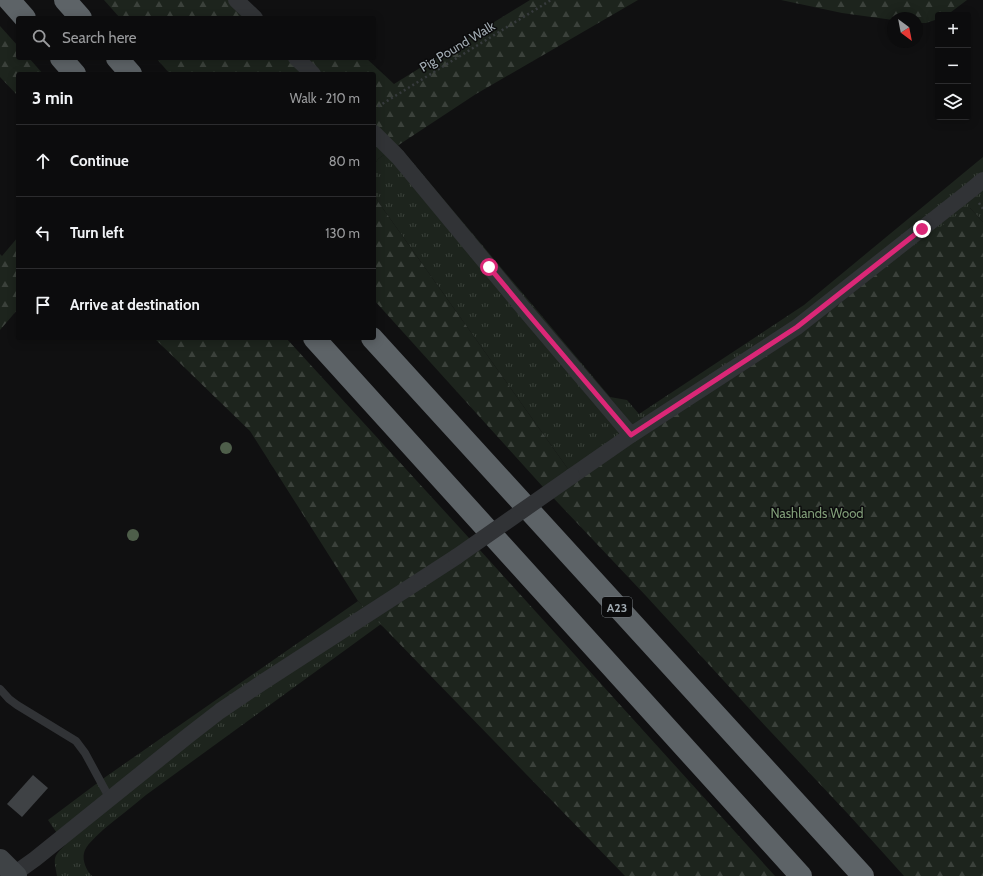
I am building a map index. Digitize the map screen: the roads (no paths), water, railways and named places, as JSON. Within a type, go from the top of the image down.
[{"type":"highway","points":[[9,0],[23,16]]},
{"type":"highway","points":[[65,0],[79,16]]},
{"type":"highway","points":[[62,60],[73,72]]},
{"type":"highway","points":[[118,60],[129,72]]},
{"type":"highway","points":[[316,340],[801,876]]},
{"type":"highway","name":"A23","points":[[374,340],[863,876]]},
{"type":"street","points":[[236,0],[252,16]]},
{"type":"street","points":[[298,60],[311,72]]},
{"type":"street","points":[[376,135],[402,162],[631,435]]},
{"type":"street","points":[[10,870],[35,859],[189,735],[263,682],[456,557],[631,435],[797,327],[983,180]]},
{"type":"lane","points":[[0,689],[17,705],[76,741],[85,752],[110,799]]},
{"type":"park label","name":"Nashlands Wood","points":[[817,513]]}]
